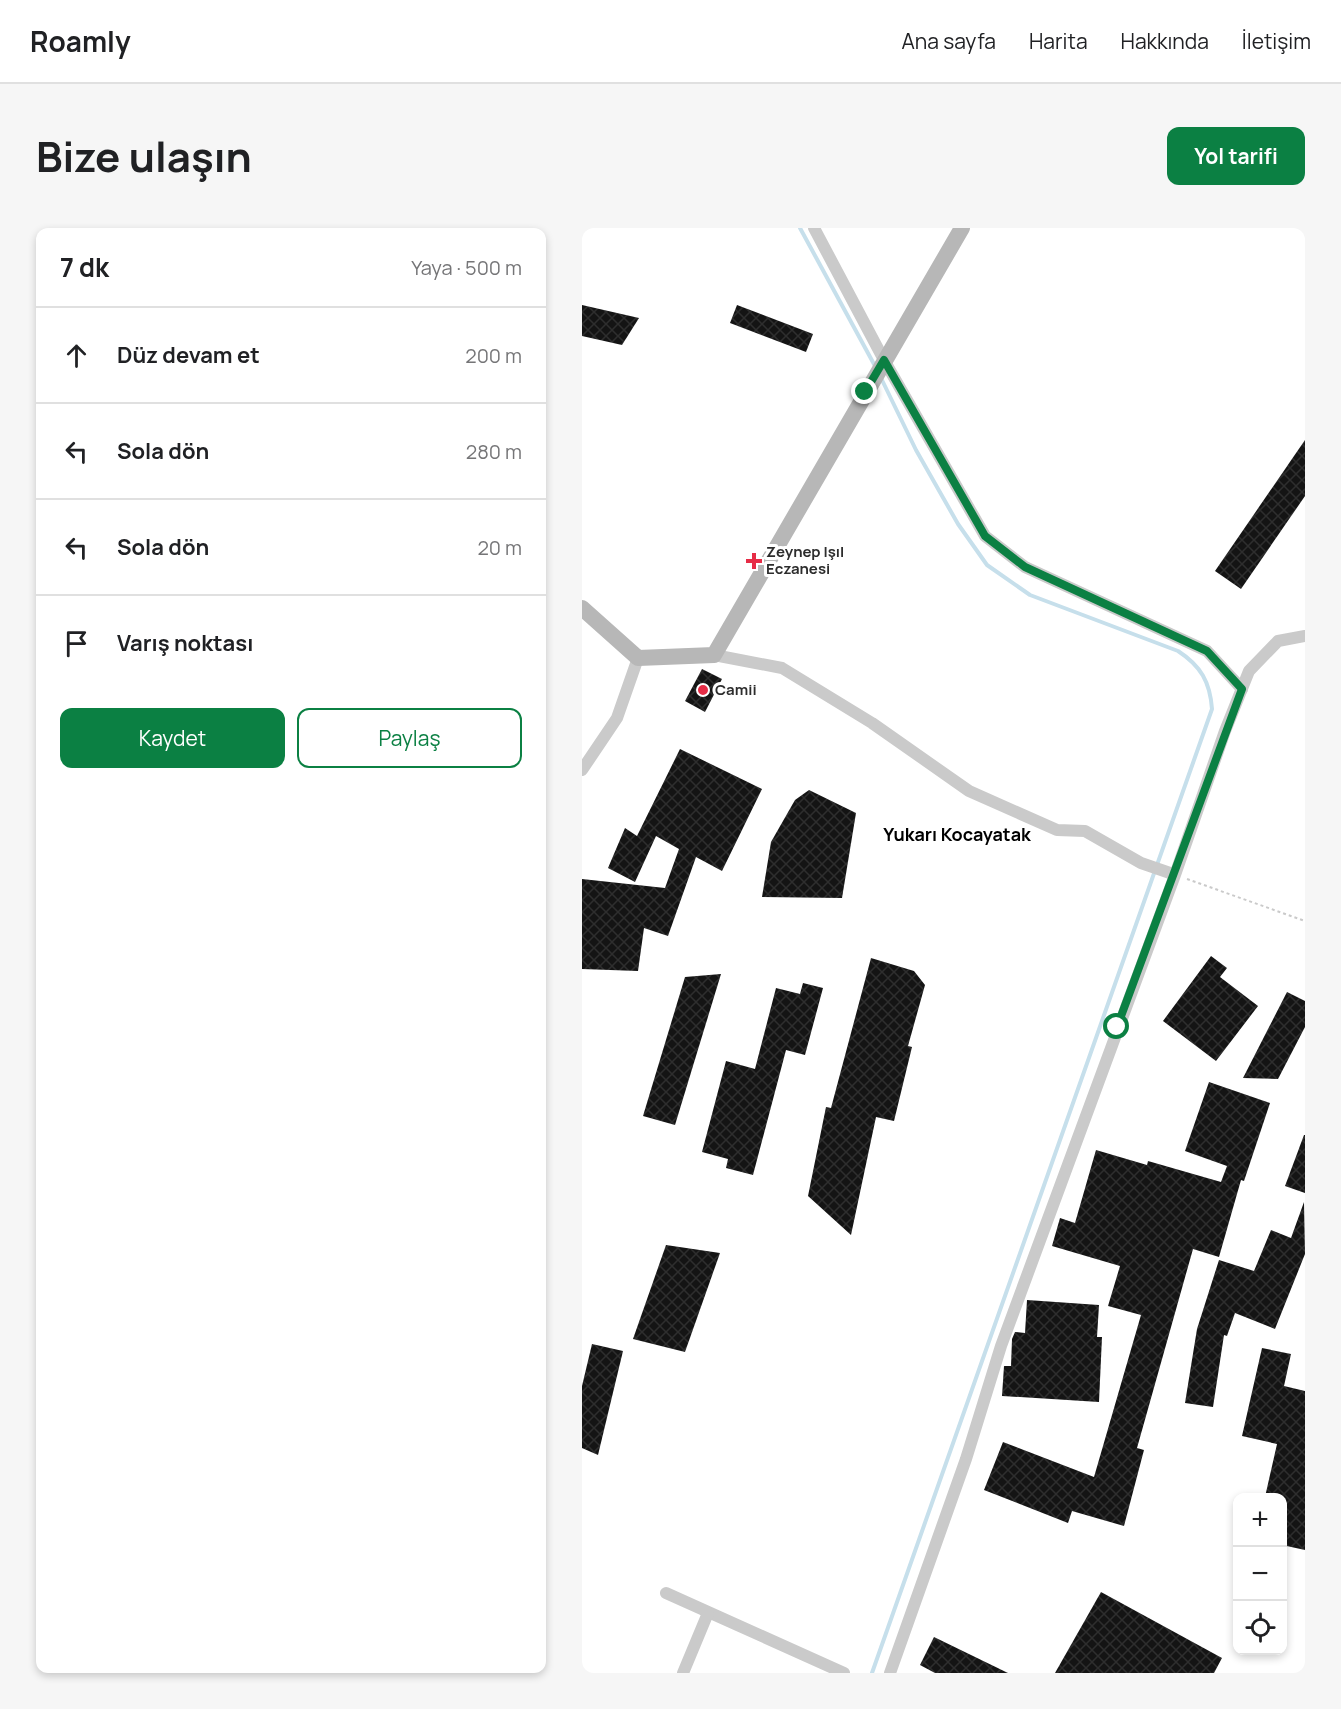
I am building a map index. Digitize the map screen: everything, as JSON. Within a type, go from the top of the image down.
[{"type":"street","points":[[814,228],[884,360],[985,536],[1025,567],[1207,651],[1242,689]]},
{"type":"street","points":[[714,655],[962,228]]},
{"type":"street","points":[[582,608],[638,658],[714,655],[782,668],[872,723],[969,791],[1057,830],[1085,831],[1140,863],[1173,874]]},
{"type":"street","points":[[890,1673],[966,1459],[1001,1346],[1242,689],[1249,672],[1278,641],[1305,636]]},
{"type":"street","points":[[582,770],[617,718],[638,658]]},
{"type":"street","points":[[666,1593],[844,1673]]},
{"type":"street","points":[[683,1673],[708,1613]]},
{"type":"path","points":[[1173,874],[1305,921]]},
{"type":"building","points":[[582,305],[639,318],[622,345],[582,336]]},
{"type":"building","points":[[737,305],[813,334],[806,352],[730,323]]},
{"type":"building","points":[[1305,440],[1305,496],[1241,589],[1215,571]]},
{"type":"building","name":"Camii","points":[[702,669],[722,679],[705,712],[685,701]]},
{"type":"building","points":[[680,749],[762,789],[722,871],[696,857],[668,936],[644,928],[638,971],[582,969],[582,879],[665,888],[679,849],[656,836],[635,882],[608,868],[625,828],[637,836]]},
{"type":"building","points":[[809,790],[856,813],[842,898],[762,897],[771,842],[795,800]]},
{"type":"building","points":[[1211,956],[1227,968],[1220,977],[1258,1006],[1216,1061],[1163,1021]]},
{"type":"building","points":[[871,958],[914,971],[925,985],[908,1046],[912,1047],[894,1121],[876,1117],[851,1235],[808,1196],[826,1107],[831,1108]]},
{"type":"building","points":[[721,974],[675,1125],[643,1116],[685,977]]},
{"type":"building","points":[[803,983],[823,988],[805,1055],[786,1050],[753,1175],[726,1168],[728,1159],[702,1152],[726,1061],[755,1069],[776,988],[800,994]]},
{"type":"building","points":[[1287,992],[1305,1001],[1305,1027],[1278,1079],[1243,1078]]},
{"type":"building","points":[[1209,1082],[1270,1103],[1244,1181],[1241,1180],[1219,1257],[1193,1249],[1137,1448],[1144,1450],[1124,1526],[1072,1511],[1068,1523],[984,1490],[1003,1442],[1094,1477],[1141,1315],[1108,1306],[1120,1266],[1052,1246],[1060,1218],[1075,1223],[1096,1150],[1147,1165],[1148,1161],[1221,1182],[1227,1166],[1185,1151]]},
{"type":"building","points":[[1305,1135],[1305,1193],[1285,1186]]},
{"type":"building","points":[[1304,1202],[1305,1254],[1275,1329],[1235,1313],[1227,1336],[1224,1335],[1213,1407],[1185,1403],[1197,1329],[1219,1260],[1254,1271],[1271,1230],[1291,1238]]},
{"type":"building","points":[[666,1245],[720,1253],[685,1352],[633,1339]]},
{"type":"building","points":[[1027,1300],[1099,1305],[1097,1337],[1102,1337],[1099,1402],[1002,1396],[1004,1366],[1011,1366],[1012,1339],[1015,1332],[1025,1333]]},
{"type":"building","points":[[592,1344],[623,1351],[598,1455],[582,1448],[582,1386]]},
{"type":"building","points":[[1262,1348],[1291,1354],[1284,1386],[1305,1391],[1305,1550],[1287,1546],[1287,1493],[1266,1493],[1277,1444],[1242,1436]]},
{"type":"building","points":[[1101,1592],[1222,1658],[1214,1673],[1055,1673]]},
{"type":"building","points":[[934,1637],[1008,1673],[935,1673],[920,1665]]},
{"type":"waterway","points":[[800,228],[875,366]]},
{"type":"waterway","points":[[872,1673],[1212,709],[1209,691],[1203,676],[1193,663],[1178,651],[1030,595],[987,565],[958,524],[916,450],[881,378]]},
{"type":"place","name":"Zeynep Işıl Eczanesi","points":[[754,561]]},
{"type":"place","name":"Camii","points":[[703,690]]},
{"type":"district","name":"Yukarı Kocayatak","points":[[957,835]]},
{"type":"route","points":[[865,392],[884,360],[985,536],[1025,567],[1207,651],[1242,689],[1117,1027]]}]
